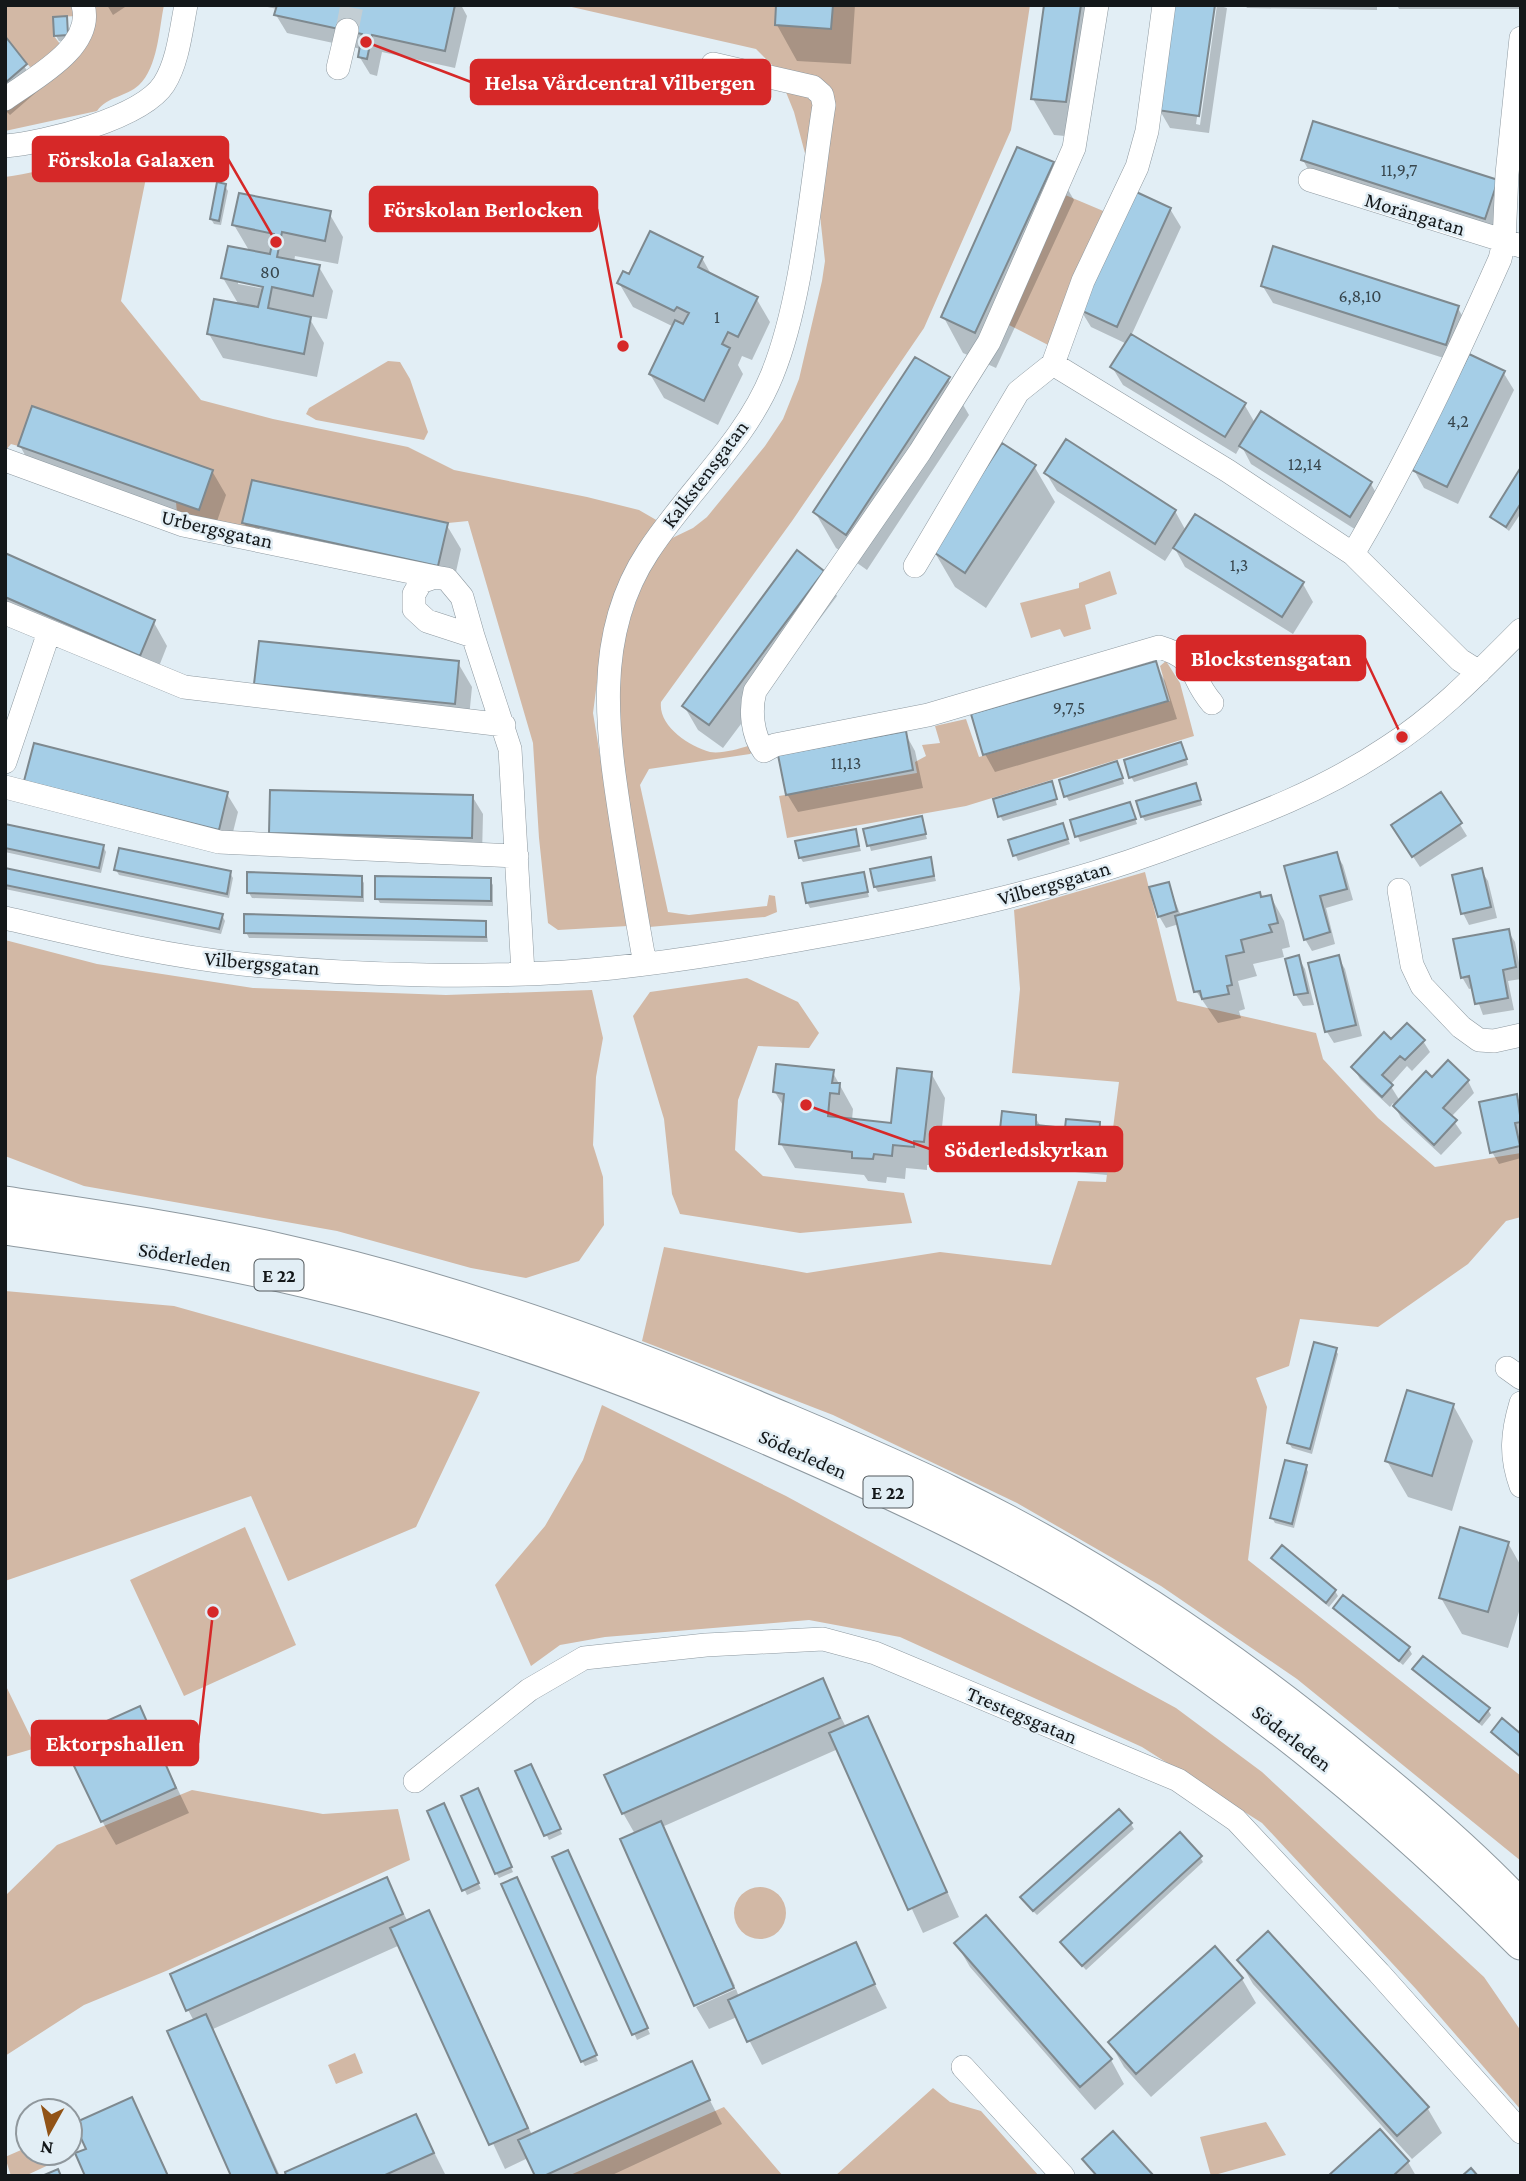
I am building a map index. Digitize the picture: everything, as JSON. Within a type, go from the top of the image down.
[{"type":"highway","name":"Söderleden","points":[[5,1203],[208,1235],[288,1252],[460,1298],[558,1329],[641,1361],[837,1441],[951,1493],[1071,1557],[1178,1624],[1286,1699],[1479,1881],[1521,1944]]},
{"type":"highway","name":"Söderleden","points":[[5,1228],[192,1257],[287,1276],[417,1310],[571,1360],[708,1412],[828,1464],[958,1525],[1122,1617],[1233,1693],[1479,1881],[1521,1907]]},
{"type":"highway","points":[[1479,1881],[1521,1895]]},
{"type":"highway","points":[[1479,1881],[1521,1966]]},
{"type":"street","points":[[5,99],[82,34],[86,17],[83,5]]},
{"type":"street","points":[[5,146],[62,134],[139,107],[155,94],[171,69],[186,5]]},
{"type":"street","points":[[1097,5],[1074,148],[994,331],[920,452],[755,691],[751,708],[757,741],[764,751],[775,745],[928,715],[978,702],[1159,647],[1177,653],[1189,662],[1197,681],[1212,703]]},
{"type":"street","points":[[915,566],[1018,392],[1053,364],[1083,281],[1138,167],[1147,129],[1164,5]]},
{"type":"street","points":[[338,68],[347,30]]},
{"type":"street","points":[[1353,554],[1389,493],[1445,381],[1500,259],[1512,244],[1507,174],[1521,38]]},
{"type":"street","name":"Kalkstensgatan","points":[[645,964],[607,728],[612,645],[627,596],[646,554],[728,450],[772,377],[786,334],[824,105],[822,95],[813,88],[713,64]]},
{"type":"street","name":"Morängatan","points":[[1310,180],[1512,244]]},
{"type":"street","points":[[1053,364],[1228,471],[1353,554],[1460,660],[1479,672]]},
{"type":"street","name":"Urbergsgatan","points":[[5,460],[183,525],[436,577]]},
{"type":"street","points":[[473,636],[427,621],[414,609],[414,594],[421,582],[436,577],[447,579],[462,597],[504,725],[510,749],[523,973]]},
{"type":"street","points":[[5,613],[184,687],[504,725]]},
{"type":"street","name":"Vilbergsgatan","points":[[5,918],[81,936],[241,964],[380,972],[523,973],[645,964],[923,917],[1104,871],[1261,815],[1334,780],[1390,746],[1442,706],[1521,630]]},
{"type":"street","points":[[5,762],[49,632]]},
{"type":"street","points":[[5,787],[219,842],[517,856]]},
{"type":"street","points":[[1399,890],[1412,965],[1422,986],[1461,1027],[1479,1040],[1494,1041],[1521,1035]]},
{"type":"street","points":[[1521,1403],[1513,1429],[1512,1453],[1521,1486]]},
{"type":"street","name":"Trestegsgatan","points":[[415,1781],[529,1690],[584,1658],[706,1645],[823,1639],[875,1653],[1178,1780],[1236,1820],[1379,1973],[1521,2132]]},
{"type":"street","points":[[963,2067],[1063,2176]]},
{"type":"shaded area","points":[[5,5],[75,5],[78,16],[53,17],[54,36],[60,44],[39,65],[30,67],[5,36]]},
{"type":"shaded area","points":[[90,5],[164,5],[157,47],[145,77],[134,89],[106,102],[97,111],[5,131],[5,106],[34,86]]},
{"type":"shaded area","points":[[563,5],[1030,5],[1011,130],[924,328],[792,521],[661,702],[664,719],[677,734],[693,745],[710,752],[748,746],[755,750],[750,754],[649,769],[640,785],[668,912],[689,915],[767,906],[769,895],[775,896],[777,912],[765,917],[649,927],[620,752],[619,662],[639,593],[664,542],[693,528],[707,517],[765,446],[783,419],[799,379],[822,281],[825,261],[819,206],[794,112],[777,70],[756,49]]},
{"type":"shaded area","points":[[142,151],[147,153],[147,173],[121,301],[201,400],[273,419],[408,447],[454,470],[639,510],[658,521],[602,644],[593,713],[628,926],[558,930],[548,923],[533,743],[468,521],[448,523],[252,480],[242,523],[260,527],[257,532],[177,513],[176,502],[199,510],[213,470],[33,406],[18,446],[11,444],[5,451],[5,177],[108,155]]},
{"type":"shaded area","points":[[1063,194],[1108,213],[1052,347],[1007,324]]},
{"type":"shaded area","points":[[388,361],[400,362],[410,379],[428,432],[424,440],[316,420],[306,414],[309,408]]},
{"type":"shaded area","points":[[1110,571],[1117,594],[1085,605],[1091,629],[1064,637],[1060,629],[1031,638],[1020,603],[1079,588],[1079,583]]},
{"type":"shaded area","points":[[1166,661],[1180,683],[1194,736],[966,806],[787,838],[779,796],[917,773],[915,762],[926,756],[922,745],[940,743],[935,726],[966,719],[979,757],[1170,701],[1160,666]]},
{"type":"shaded area","points":[[1145,872],[1177,1001],[1316,1033],[1323,1059],[1378,1118],[1435,1167],[1521,1153],[1521,1217],[1506,1221],[1468,1264],[1378,1327],[1300,1319],[1289,1366],[1256,1378],[1267,1407],[1248,1560],[1521,1776],[1521,1861],[1297,1679],[1161,1586],[1017,1503],[833,1415],[642,1341],[664,1247],[807,1273],[940,1252],[1051,1265],[1078,1181],[1106,1182],[1119,1082],[1012,1073],[1020,989],[1014,910]]},
{"type":"shaded area","points":[[5,940],[97,964],[253,988],[446,995],[592,990],[603,1038],[596,1077],[593,1145],[603,1177],[604,1225],[579,1261],[526,1278],[471,1268],[337,1231],[84,1186],[5,1156]]},
{"type":"shaded area","points":[[747,978],[798,1002],[819,1033],[809,1048],[758,1046],[738,1100],[735,1150],[763,1176],[904,1193],[912,1223],[800,1233],[680,1214],[672,1194],[664,1119],[633,1016],[650,992]]},
{"type":"shaded area","points":[[5,1291],[174,1306],[480,1392],[416,1527],[288,1581],[251,1496],[5,1581]]},
{"type":"shaded area","points":[[602,1405],[786,1496],[1176,1708],[1262,1772],[1484,1977],[1521,2031],[1521,2110],[1416,1989],[1262,1823],[1142,1747],[900,1637],[809,1620],[605,1637],[560,1645],[531,1666],[495,1585],[545,1526],[583,1460]]},
{"type":"shaded area","points":[[245,1527],[296,1645],[184,1696],[130,1580]]},
{"type":"shaded area","points":[[5,1684],[36,1748],[5,1757]]},
{"type":"shaded area","points":[[192,1790],[323,1814],[398,1809],[410,1860],[166,1971],[84,2005],[5,2056],[5,1896],[57,1845]]},
{"type":"shaded area","points":[[760,1887],[779,1894],[786,1913],[779,1932],[760,1939],[741,1932],[734,1913],[741,1894]]},
{"type":"shaded area","points":[[355,2053],[363,2073],[336,2084],[328,2065]]},
{"type":"shaded area","points":[[933,2088],[950,2102],[981,2111],[1039,2176],[835,2176]]},
{"type":"shaded area","points":[[724,2107],[783,2176],[568,2176]]},
{"type":"shaded area","points":[[1266,2122],[1286,2155],[1211,2176],[1200,2137]]},
{"type":"shaded area","points":[[14,2153],[14,2167],[44,2167],[25,2176],[11,2176],[5,2157]]},
{"type":"building","points":[[277,5],[455,5],[445,51],[372,35],[367,59],[358,57],[362,34],[274,15]]},
{"type":"building","points":[[776,5],[833,5],[831,29],[775,25]]},
{"type":"building","points":[[1044,5],[1081,5],[1066,102],[1031,99]]},
{"type":"building","points":[[1173,5],[1215,5],[1199,116],[1157,110]]},
{"type":"building","points":[[67,16],[68,35],[54,36],[53,17]]},
{"type":"building","points":[[5,36],[27,64],[5,83]]},
{"type":"building","points":[[1313,121],[1498,180],[1485,219],[1301,160]]},
{"type":"building","points":[[1017,147],[1054,162],[975,333],[941,317]]},
{"type":"building","points":[[217,182],[226,184],[219,221],[210,219]]},
{"type":"building","points":[[1132,190],[1171,208],[1117,327],[1078,309]]},
{"type":"building","points":[[239,193],[331,211],[325,241],[282,232],[277,257],[320,265],[313,296],[272,287],[268,308],[311,317],[304,354],[207,334],[214,299],[258,307],[263,287],[221,278],[228,246],[270,254],[274,234],[232,225]]},
{"type":"building","points":[[650,231],[703,257],[698,267],[758,297],[738,337],[728,332],[722,344],[730,348],[704,401],[649,374],[675,320],[683,324],[689,313],[677,307],[674,311],[617,283],[623,271],[629,274]]},
{"type":"building","points":[[1273,246],[1459,306],[1446,345],[1261,286]]},
{"type":"building","points":[[1131,334],[1246,403],[1225,437],[1110,367]]},
{"type":"building","points":[[1469,354],[1505,371],[1447,487],[1412,470]]},
{"type":"building","points":[[915,357],[950,377],[846,535],[813,512]]},
{"type":"building","points":[[32,406],[213,470],[199,510],[18,446]]},
{"type":"building","points":[[1261,411],[1372,482],[1350,517],[1239,446]]},
{"type":"building","points":[[1066,439],[1176,510],[1155,544],[1044,473]]},
{"type":"building","points":[[1002,443],[1036,465],[965,573],[932,551]]},
{"type":"building","points":[[1521,467],[1521,503],[1506,527],[1490,517]]},
{"type":"building","points":[[252,480],[448,523],[438,566],[242,523]]},
{"type":"building","points":[[1195,514],[1304,582],[1282,617],[1173,548]]},
{"type":"building","points":[[797,550],[824,571],[709,725],[682,706]]},
{"type":"building","points":[[5,553],[155,620],[140,656],[5,597]]},
{"type":"building","points":[[259,641],[459,661],[455,704],[254,684]]},
{"type":"building","points":[[1156,661],[1168,701],[983,755],[971,714]]},
{"type":"building","points":[[906,731],[913,770],[786,795],[778,755]]},
{"type":"building","points":[[1181,742],[1187,759],[1129,778],[1124,760]]},
{"type":"building","points":[[34,743],[228,792],[219,830],[24,781]]},
{"type":"building","points":[[1117,761],[1123,778],[1064,797],[1059,780]]},
{"type":"building","points":[[1052,781],[1057,799],[998,817],[993,799]]},
{"type":"building","points":[[1196,783],[1201,800],[1141,817],[1136,801]]},
{"type":"building","points":[[270,790],[473,795],[472,838],[269,833]]},
{"type":"building","points":[[1441,792],[1462,823],[1412,857],[1391,825]]},
{"type":"building","points":[[1130,802],[1136,819],[1075,837],[1070,820]]},
{"type":"building","points":[[922,816],[926,834],[867,846],[863,829]]},
{"type":"building","points":[[1063,823],[1068,839],[1013,856],[1008,840]]},
{"type":"building","points":[[5,824],[104,845],[99,868],[5,848]]},
{"type":"building","points":[[856,829],[859,846],[799,858],[795,841]]},
{"type":"building","points":[[119,848],[231,871],[227,894],[114,870]]},
{"type":"building","points":[[1337,852],[1347,889],[1320,896],[1330,932],[1304,940],[1284,866]]},
{"type":"building","points":[[931,857],[934,876],[874,887],[870,869]]},
{"type":"building","points":[[5,868],[223,914],[219,929],[5,885]]},
{"type":"building","points":[[1482,868],[1491,907],[1461,914],[1452,875]]},
{"type":"building","points":[[247,872],[362,876],[362,897],[247,893]]},
{"type":"building","points":[[864,872],[868,892],[806,903],[802,883]]},
{"type":"building","points":[[375,876],[491,878],[491,901],[375,899]]},
{"type":"building","points":[[1169,882],[1177,911],[1158,917],[1149,887]]},
{"type":"building","points":[[1260,892],[1261,897],[1271,895],[1278,923],[1269,925],[1272,932],[1241,940],[1244,952],[1226,956],[1232,985],[1227,986],[1229,994],[1202,999],[1200,991],[1194,992],[1175,916]]},
{"type":"building","points":[[244,914],[486,921],[486,937],[244,933]]},
{"type":"building","points":[[1509,929],[1516,967],[1503,970],[1508,998],[1475,1004],[1469,976],[1461,978],[1453,939]]},
{"type":"building","points":[[1299,955],[1308,993],[1294,995],[1285,959]]},
{"type":"building","points":[[1339,955],[1356,1025],[1325,1032],[1308,963]]},
{"type":"building","points":[[1407,1023],[1425,1040],[1405,1060],[1400,1056],[1382,1075],[1393,1085],[1382,1097],[1351,1067],[1384,1032],[1391,1039]]},
{"type":"building","points":[[1448,1060],[1469,1080],[1443,1108],[1457,1120],[1434,1145],[1393,1106],[1426,1071],[1432,1077]]},
{"type":"building","points":[[776,1064],[834,1070],[832,1083],[840,1083],[839,1094],[830,1093],[828,1116],[891,1123],[897,1068],[932,1072],[924,1142],[914,1141],[914,1147],[893,1145],[892,1156],[874,1154],[873,1159],[852,1158],[852,1152],[779,1144],[784,1094],[773,1092]]},
{"type":"building","points":[[1517,1094],[1521,1122],[1515,1123],[1520,1146],[1490,1153],[1479,1102]]},
{"type":"building","points":[[1002,1111],[1036,1115],[1036,1125],[1065,1128],[1066,1119],[1100,1122],[1098,1158],[998,1148]]},
{"type":"building","points":[[1314,1342],[1337,1348],[1310,1449],[1287,1443]]},
{"type":"building","points":[[1407,1390],[1454,1404],[1432,1476],[1385,1461]]},
{"type":"building","points":[[1285,1460],[1307,1465],[1292,1524],[1270,1518]]},
{"type":"building","points":[[1460,1527],[1509,1542],[1488,1612],[1439,1598]]},
{"type":"building","points":[[1282,1545],[1336,1590],[1326,1603],[1271,1558]]},
{"type":"building","points":[[1343,1595],[1410,1647],[1399,1661],[1333,1608]]},
{"type":"building","points":[[1423,1656],[1490,1708],[1479,1722],[1412,1669]]},
{"type":"building","points":[[823,1678],[840,1718],[622,1814],[604,1775]]},
{"type":"building","points":[[140,1706],[176,1788],[101,1822],[62,1741]]},
{"type":"building","points":[[868,1716],[947,1892],[908,1910],[829,1733]]},
{"type":"building","points":[[1502,1718],[1521,1734],[1521,1757],[1491,1732]]},
{"type":"building","points":[[531,1764],[561,1829],[544,1836],[515,1771]]},
{"type":"building","points":[[478,1788],[512,1867],[495,1874],[461,1796]]},
{"type":"building","points":[[444,1803],[479,1883],[462,1891],[427,1811]]},
{"type":"building","points":[[1119,1809],[1132,1823],[1033,1911],[1020,1897]]},
{"type":"building","points":[[661,1821],[734,1988],[694,2006],[620,1839]]},
{"type":"building","points":[[1180,1832],[1202,1856],[1082,1966],[1060,1942]]},
{"type":"building","points":[[568,1850],[648,2028],[632,2035],[552,1857]]},
{"type":"building","points":[[387,1877],[403,1914],[186,2011],[170,1974]]},
{"type":"building","points":[[517,1877],[597,2055],[581,2062],[501,1884]]},
{"type":"building","points":[[429,1910],[528,2128],[489,2145],[390,1928]]},
{"type":"building","points":[[986,1915],[1112,2059],[1080,2087],[954,1943]]},
{"type":"building","points":[[1268,1931],[1429,2107],[1397,2136],[1237,1960]]},
{"type":"building","points":[[856,1942],[875,1984],[747,2042],[728,2000]]},
{"type":"building","points":[[1215,1946],[1243,1978],[1136,2074],[1108,2042]]},
{"type":"building","points":[[206,2014],[278,2176],[231,2176],[167,2031]]},
{"type":"building","points":[[692,2061],[710,2100],[544,2176],[535,2176],[518,2140]]},
{"type":"building","points":[[132,2097],[168,2176],[85,2176],[81,2167],[84,2167],[86,2149],[84,2119]]},
{"type":"building","points":[[416,2114],[434,2153],[383,2176],[286,2176],[285,2172]]},
{"type":"building","points":[[1380,2129],[1409,2161],[1393,2176],[1328,2176]]},
{"type":"building","points":[[1113,2131],[1154,2176],[1097,2176],[1082,2159]]},
{"type":"building","points":[[1471,2168],[1478,2176],[1462,2176]]},
{"type":"building","points":[[58,2169],[61,2176],[42,2176]]},
{"type":"tunnel","points":[[347,30],[352,5]]},
{"type":"place","name":"Helsa Vårdcentral Vilbergen","points":[[366,42]]},
{"type":"place","name":"Förskola Galaxen","points":[[276,242]]},
{"type":"place","name":"Förskolan Berlocken","points":[[623,346]]},
{"type":"place","name":"Blockstensgatan","points":[[1402,737]]},
{"type":"place","name":"Söderledskyrkan","points":[[806,1105]]},
{"type":"place","name":"Ektorpshallen","points":[[213,1612]]}]
